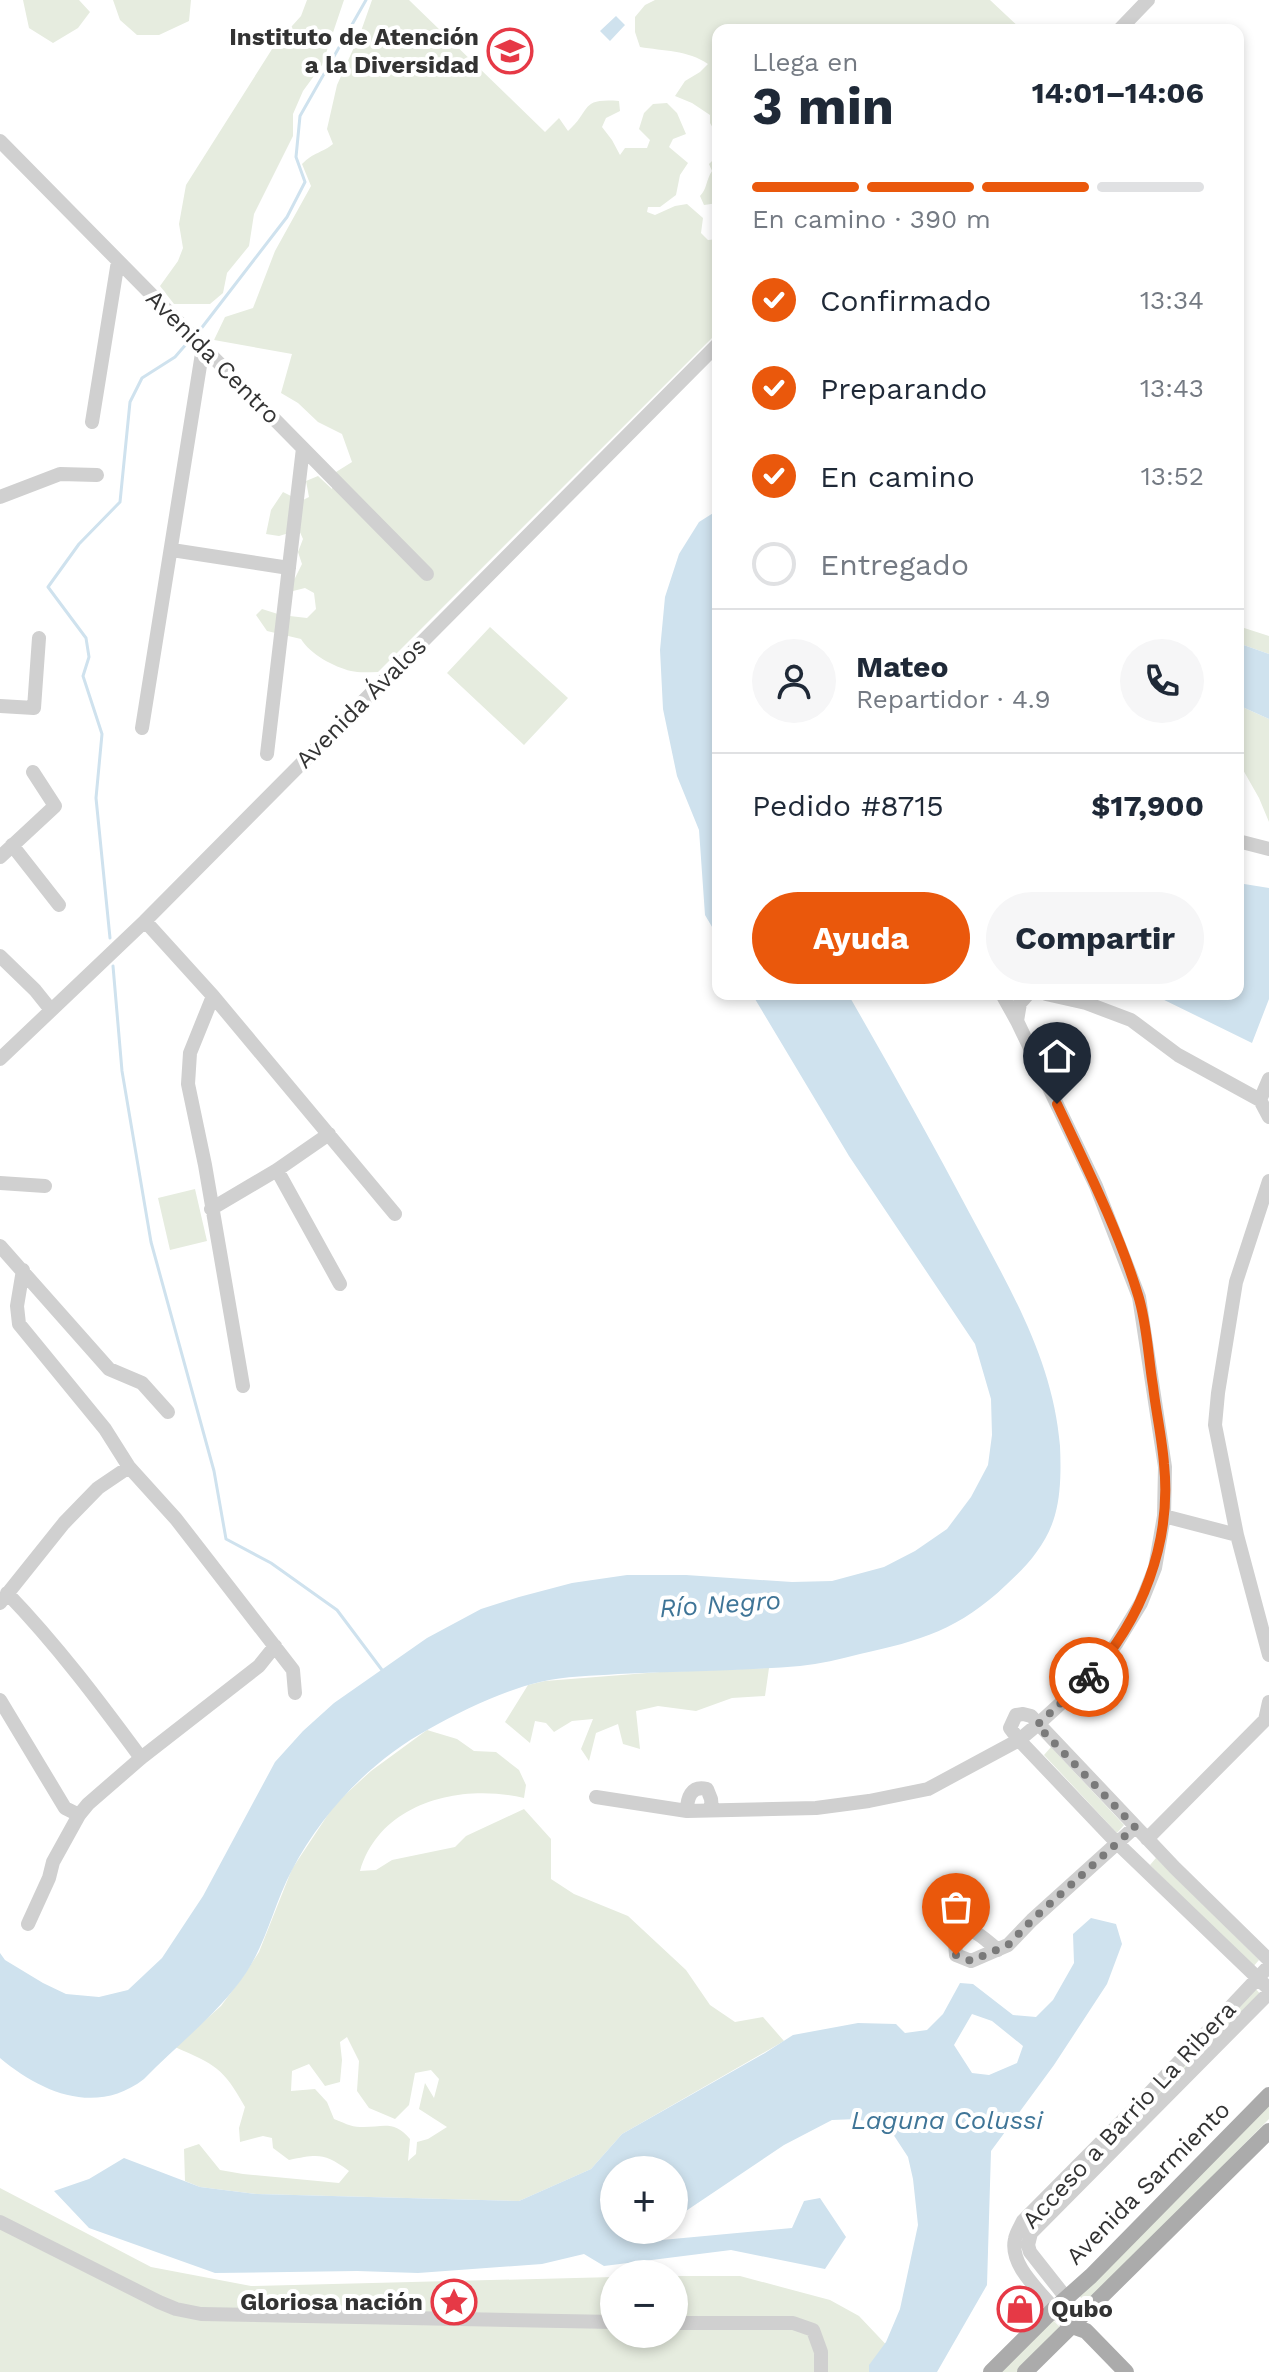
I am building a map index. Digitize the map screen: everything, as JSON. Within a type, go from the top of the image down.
[{"type":"main road","name":"Avenida Sarmiento","points":[[991,2372],[1269,2095]]},
{"type":"main road","name":"Avenida Sarmiento","points":[[1025,2372],[1080,2324],[1269,2131]]},
{"type":"main road","points":[[1060,2304],[1126,2372]]},
{"type":"street","points":[[1125,24],[1148,0]]},
{"type":"street","name":"Avenida Centro","points":[[0,141],[427,574]]},
{"type":"street","points":[[92,422],[118,261]]},
{"type":"street","points":[[142,728],[203,347]]},
{"type":"street","name":"Avenida Ávalos","points":[[0,1059],[145,921],[712,350]]},
{"type":"street","points":[[267,754],[303,448]]},
{"type":"street","points":[[0,497],[60,474],[97,475]]},
{"type":"street","points":[[172,550],[289,568]]},
{"type":"street","points":[[0,706],[34,708],[39,638]]},
{"type":"street","points":[[0,857],[55,806],[33,772]]},
{"type":"street","points":[[1244,843],[1269,849]]},
{"type":"street","points":[[12,845],[59,905]]},
{"type":"street","points":[[145,921],[213,996],[395,1214]]},
{"type":"street","points":[[0,956],[51,1010]]},
{"type":"street","points":[[213,996],[190,1053],[188,1084],[243,1386]]},
{"type":"street","points":[[596,1797],[687,1811],[816,1808],[928,1789],[1019,1740],[1037,1725],[1092,1675],[1141,1603],[1155,1568],[1164,1516],[1165,1467],[1139,1297],[1096,1186],[1005,1000]]},
{"type":"street","points":[[1017,1021],[1023,1000]]},
{"type":"street","points":[[1073,1000],[1131,1020],[1178,1055],[1260,1100],[1269,1117]]},
{"type":"street","points":[[1260,1100],[1269,1079]]},
{"type":"street","points":[[211,1209],[277,1170],[329,1134]]},
{"type":"street","points":[[277,1170],[340,1284]]},
{"type":"street","points":[[1269,1181],[1236,1282],[1215,1425],[1237,1535],[1269,1655]]},
{"type":"street","points":[[0,1183],[45,1186]]},
{"type":"street","points":[[0,1246],[109,1369],[142,1383],[168,1412]]},
{"type":"street","points":[[23,1270],[17,1306],[19,1324],[105,1429],[129,1467],[176,1519],[293,1670],[295,1693]]},
{"type":"street","points":[[129,1467],[98,1488],[4,1598],[36,1623],[91,1689],[141,1758]]},
{"type":"street","points":[[1164,1516],[1237,1535]]},
{"type":"street","points":[[28,1924],[53,1862],[79,1815],[141,1758],[248,1676],[275,1646]]},
{"type":"street","points":[[0,1700],[65,1808],[79,1815]]},
{"type":"street","points":[[1139,1864],[1151,1843],[1265,1720],[1269,1702]]},
{"type":"street","points":[[1265,1987],[1116,1842],[1019,1740],[1010,1728],[1016,1715],[1031,1716],[1135,1827],[1269,1960]]},
{"type":"street","points":[[687,1811],[689,1795],[701,1788],[707,1789],[712,1810]]},
{"type":"street","points":[[998,1950],[1008,1945],[1135,1827]]},
{"type":"street","name":"Acceso a Barrio La Ribera","points":[[1060,2304],[1020,2267],[1015,2237],[1023,2221],[1150,2104],[1265,1987],[1269,1966]]},
{"type":"street","points":[[0,2222],[159,2302],[201,2314],[600,2322]]},
{"type":"street","points":[[688,2323],[793,2323],[813,2330],[821,2352],[821,2372]]},
{"type":"shaded area","points":[[23,0],[79,0],[90,12],[78,28],[53,43],[29,28]]},
{"type":"shaded area","points":[[113,0],[191,0],[189,21],[159,35],[137,35],[120,20]]},
{"type":"shaded area","points":[[307,0],[344,0],[322,65],[303,91],[293,114],[293,136],[254,214],[249,246],[227,273],[223,293],[210,304],[174,304],[160,286],[178,261],[183,248],[179,224],[186,185],[274,46],[301,16]]},
{"type":"shaded area","points":[[372,0],[409,0],[545,132],[559,118],[568,131],[588,107],[598,101],[619,101],[620,111],[606,118],[602,127],[620,155],[625,148],[647,148],[650,140],[639,129],[644,113],[653,104],[667,103],[677,113],[686,134],[673,139],[669,147],[688,163],[680,175],[676,195],[660,207],[648,207],[647,212],[655,215],[687,204],[703,218],[701,233],[708,240],[712,240],[712,338],[378,672],[351,671],[330,663],[316,655],[301,639],[267,631],[256,615],[262,609],[307,618],[316,609],[314,593],[305,588],[293,591],[284,587],[295,578],[302,564],[298,552],[303,539],[299,530],[279,536],[266,534],[271,510],[283,492],[301,501],[309,497],[306,481],[318,476],[332,489],[336,472],[352,462],[342,434],[318,422],[298,403],[281,393],[292,354],[214,340],[225,317],[253,308],[275,251],[311,186],[302,164],[333,144],[327,129],[337,85]]},
{"type":"shaded area","points":[[655,0],[990,0],[1016,24],[712,24],[712,126],[710,115],[675,96],[685,81],[708,64],[684,54],[640,47],[635,32],[635,17],[645,5]]},
{"type":"shaded area","points":[[712,171],[712,204],[704,205],[700,196]]},
{"type":"shaded area","points":[[490,627],[568,698],[524,745],[447,673]]},
{"type":"shaded area","points":[[1244,628],[1269,636],[1269,654],[1244,645]]},
{"type":"shaded area","points":[[1244,708],[1269,719],[1269,822],[1244,772]]},
{"type":"shaded area","points":[[195,1189],[207,1241],[170,1250],[158,1198]]},
{"type":"shaded area","points":[[769,1668],[765,1696],[732,1698],[696,1711],[658,1706],[636,1711],[640,1749],[623,1744],[618,1724],[596,1733],[589,1761],[581,1749],[593,1719],[572,1721],[554,1732],[546,1723],[535,1721],[530,1743],[505,1722],[528,1685],[545,1681]]},
{"type":"shaded area","points":[[427,1730],[457,1739],[474,1751],[496,1752],[519,1770],[526,1785],[524,1798],[475,1793],[426,1803],[385,1828],[370,1847],[360,1871],[376,1870],[392,1860],[455,1847],[466,1836],[524,1809],[551,1839],[551,1879],[574,1894],[628,1916],[686,1970],[710,2005],[735,2022],[763,2017],[784,2041],[622,2134],[591,2169],[519,2201],[257,2194],[200,2187],[185,2181],[184,2149],[199,2144],[220,2170],[339,2183],[349,2171],[321,2156],[289,2160],[273,2148],[272,2138],[263,2136],[240,2142],[239,2128],[245,2107],[230,2083],[209,2063],[175,2047],[221,2006],[244,1975],[259,1952],[292,1869],[335,1804],[371,1771]],"holes":[[[347,2037],[359,2061],[357,2091],[369,2108],[395,2119],[409,2105],[415,2073],[431,2070],[439,2079],[434,2098],[425,2083],[419,2109],[447,2127],[417,2142],[416,2154],[408,2161],[410,2139],[404,2133],[393,2127],[360,2127],[334,2119],[327,2102],[315,2089],[291,2091],[292,2071],[309,2064],[325,2086],[340,2082],[340,2042]]]},
{"type":"shaded area","points":[[1051,1747],[1124,1825],[1117,1833],[1044,1755]]},
{"type":"shaded area","points":[[1156,1858],[1259,1960],[1253,1967],[1150,1865]]},
{"type":"shaded area","points":[[1255,1988],[1262,1996],[1159,2100],[1154,2096]]},
{"type":"shaded area","points":[[1269,2102],[1269,2119],[1087,2303],[1078,2295]]},
{"type":"shaded area","points":[[0,2188],[151,2267],[251,2286],[600,2277],[600,2348],[688,2348],[688,2276],[740,2276],[830,2300],[859,2316],[912,2372],[0,2372]]},
{"type":"shaded area","points":[[1052,2319],[1062,2329],[1020,2372],[1000,2372]]},
{"type":"water","points":[[616,16],[625,25],[610,41],[600,31]]},
{"type":"water","points":[[712,514],[712,927],[705,915],[699,830],[677,776],[663,709],[660,650],[665,597],[679,554],[699,522]]},
{"type":"water","points":[[1244,645],[1269,654],[1269,719],[1244,708]]},
{"type":"water","points":[[1244,884],[1269,888],[1269,999],[1252,1043],[1164,1000],[1244,1000]]},
{"type":"water","name":"Río Negro","points":[[756,1000],[851,1000],[1000,1270],[1027,1326],[1049,1384],[1056,1414],[1060,1472],[1051,1526],[1042,1545],[1014,1578],[972,1613],[938,1631],[902,1644],[800,1666],[550,1680],[511,1690],[455,1715],[388,1756],[350,1789],[318,1828],[292,1870],[260,1948],[246,1973],[210,2015],[144,2079],[126,2090],[107,2096],[70,2096],[33,2081],[0,2058],[0,1953],[5,1960],[66,1994],[99,1997],[128,1990],[162,1958],[203,1896],[275,1762],[334,1703],[427,1638],[481,1609],[519,1597],[572,1583],[627,1575],[832,1581],[884,1567],[947,1529],[971,1497],[988,1465],[992,1435],[991,1399],[975,1344],[849,1156]]},
{"type":"water","name":"Laguna Colussi","points":[[1091,1918],[1116,1924],[1122,1944],[1107,1984],[1054,2065],[991,2151],[987,2285],[937,2372],[869,2372],[869,2365],[886,2342],[900,2309],[918,2225],[908,2157],[889,2128],[857,2119],[832,2120],[784,2145],[688,2210],[688,2156],[603,2156],[622,2134],[793,2035],[858,2023],[896,2024],[905,2033],[927,2030],[943,2014],[960,1983],[973,1984],[1013,2015],[1036,2017],[1053,2000],[1074,1963],[1073,1934]],"holes":[[[972,2014],[992,2021],[1023,2046],[1017,2063],[989,2075],[972,2073],[954,2045]]]},
{"type":"water","name":"Laguna Colussi","points":[[124,2158],[200,2187],[257,2194],[519,2201],[591,2169],[600,2159],[600,2244],[688,2244],[688,2238],[792,2228],[804,2201],[820,2198],[846,2237],[825,2269],[731,2250],[652,2260],[600,2260],[600,2264],[584,2254],[542,2264],[418,2273],[215,2273],[89,2228],[54,2191],[89,2179]]},
{"type":"waterway","points":[[200,330],[287,217],[305,182],[296,157],[300,116],[366,0]]},
{"type":"waterway","points":[[110,938],[96,798],[102,734],[83,676],[89,657],[86,638],[48,587],[79,544],[120,502],[130,402],[142,378],[175,357],[188,342]]},
{"type":"waterway","points":[[113,966],[122,1071],[151,1242],[214,1471],[226,1539],[271,1563],[337,1610],[382,1670]]},
{"type":"way so far","points":[[956,1955],[971,1961],[1008,1945],[1135,1827],[1037,1725],[1089,1677]]},
{"type":"place","name":"Instituto de Atención a la Diversidad","points":[[510,51]]},
{"type":"place","name":"Gloriosa nación","points":[[454,2302]]},
{"type":"place","name":"Qubo","points":[[1020,2309]]},
{"type":"route","points":[[1057,1104],[1096,1186],[1139,1297],[1165,1467],[1164,1516],[1155,1568],[1141,1603],[1116,1644],[1089,1677]]}]
